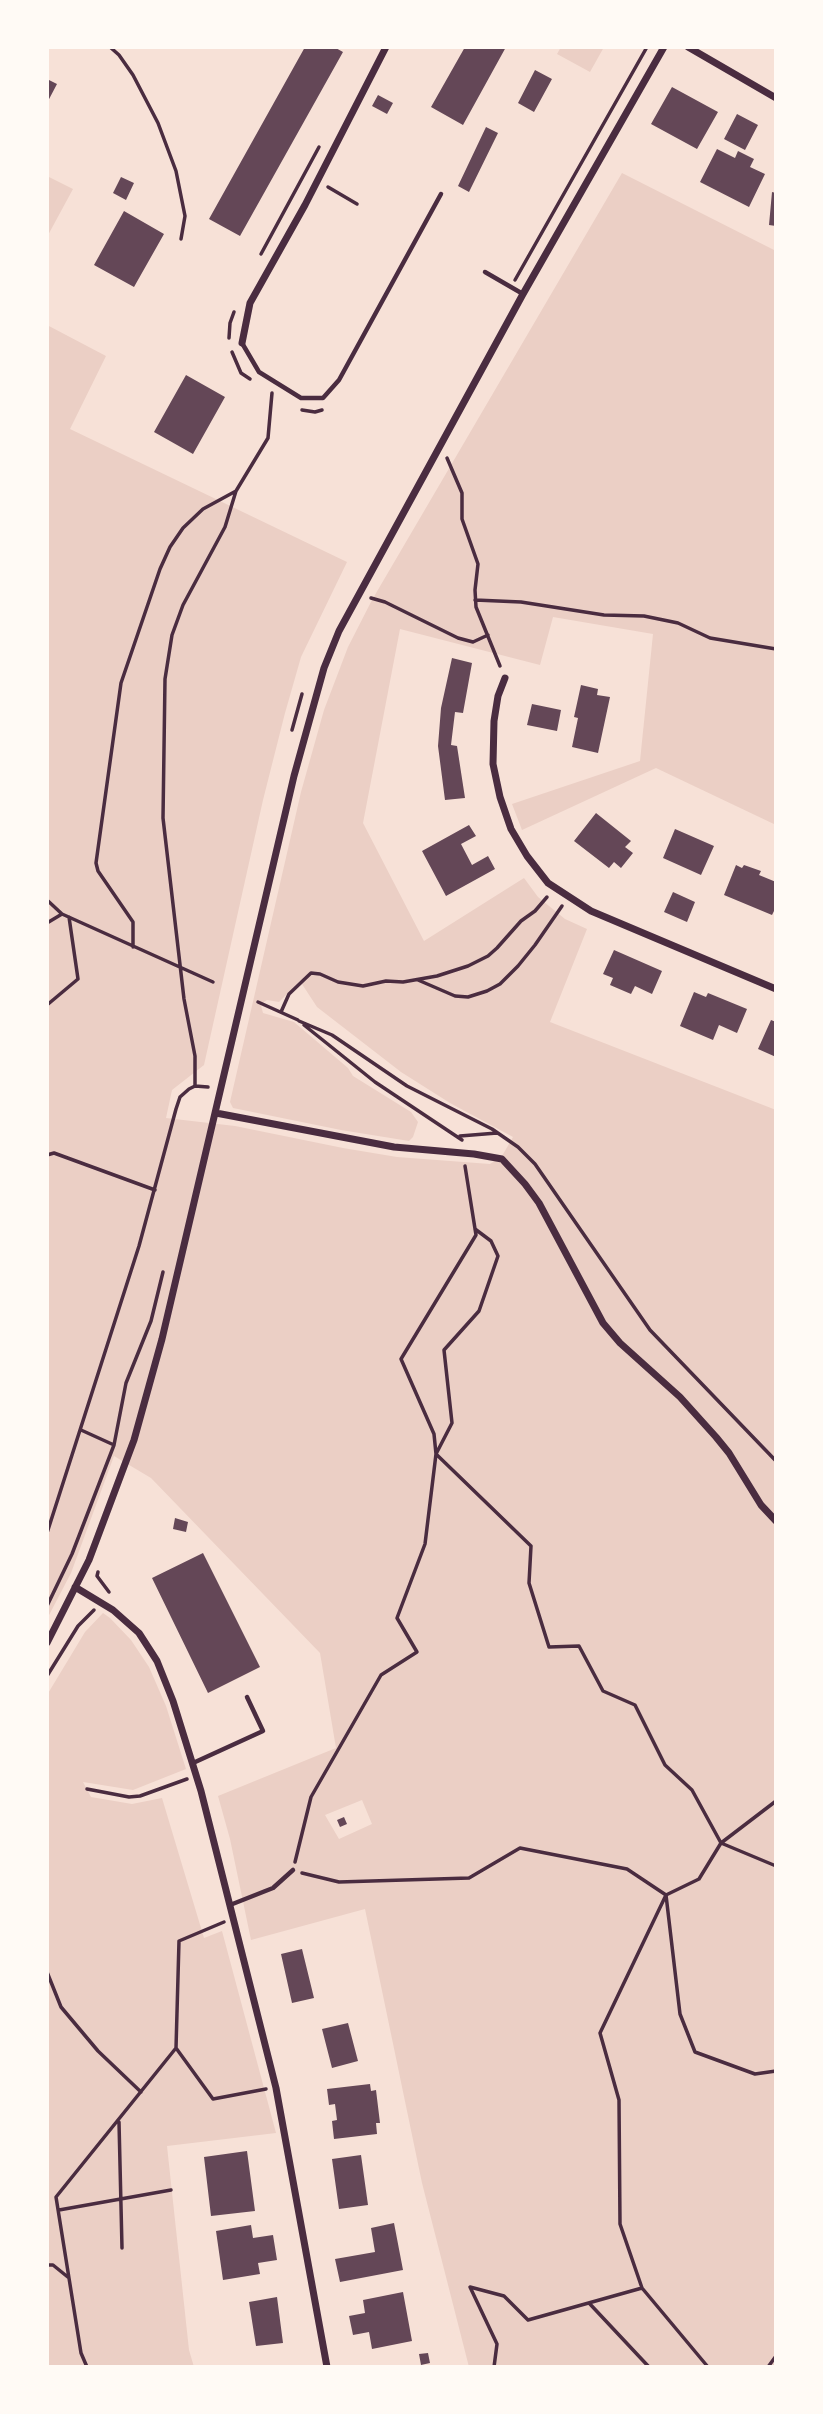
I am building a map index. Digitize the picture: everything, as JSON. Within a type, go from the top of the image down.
[{"type":"street","points":[[242,344],[250,303],[386,47]]},
{"type":"street","points":[[47,1643],[89,1560],[112,1505],[134,1440],[162,1339],[294,776],[324,668],[340,631],[523,293],[664,47]]},
{"type":"street","points":[[688,47],[776,98]]},
{"type":"street","points":[[505,678],[498,696],[494,721],[493,764],[500,797],[512,830],[527,856],[548,883],[591,911],[776,989]]},
{"type":"street","points":[[216,1113],[394,1147],[502,1159],[539,1203],[603,1323],[620,1343],[680,1397],[708,1428],[729,1453],[761,1505],[776,1521]]},
{"type":"street","points":[[75,1587],[102,1603],[139,1633],[156,1661],[173,1701],[196,1776],[276,2088],[327,2367]]},
{"type":"lane","points":[[242,344],[259,372],[300,398],[323,398],[339,380],[441,194]]},
{"type":"lane","points":[[485,272],[523,293]]},
{"type":"lane","points":[[192,1764],[263,1731],[247,1697]]},
{"type":"lane","points":[[229,1905],[274,1888],[293,1870]]},
{"type":"path","points":[[110,47],[133,75],[158,123],[176,171],[185,216],[181,239]]},
{"type":"path","points":[[511,286],[647,47]]},
{"type":"path","points":[[261,254],[320,145]]},
{"type":"path","points":[[317,181],[357,204]]},
{"type":"path","points":[[237,302],[230,323],[228,343],[241,373],[251,380]]},
{"type":"path","points":[[195,1086],[195,1056],[184,999],[163,818],[164,679],[172,635],[183,606],[225,527],[236,491],[268,438],[272,393],[279,398]]},
{"type":"path","points":[[296,407],[316,412],[326,408]]},
{"type":"path","points":[[447,458],[462,493],[462,519],[478,564],[476,607],[505,678]]},
{"type":"path","points":[[133,947],[133,922],[98,871],[96,863],[121,683],[170,547],[193,517],[236,491]]},
{"type":"path","points":[[369,598],[385,602],[458,638],[473,642],[488,635]]},
{"type":"path","points":[[475,600],[521,602],[604,615],[643,616],[678,624],[710,638],[776,649]]},
{"type":"path","points":[[290,739],[303,691]]},
{"type":"path","points":[[281,1012],[289,994],[312,973],[338,982],[363,986],[452,972],[488,956],[556,888]]},
{"type":"path","points":[[416,979],[443,992],[468,998],[500,984],[536,945],[568,897]]},
{"type":"path","points":[[47,900],[62,914],[213,982]]},
{"type":"path","points":[[47,923],[62,914]]},
{"type":"path","points":[[47,1005],[78,979],[69,917]]},
{"type":"path","points":[[258,1002],[310,1028],[375,1082],[458,1137],[480,1155]]},
{"type":"path","points":[[204,1098],[210,1076]]},
{"type":"path","points":[[47,1533],[139,1246],[180,1097],[195,1086],[221,1089]]},
{"type":"path","points":[[458,1137],[498,1133]]},
{"type":"path","points":[[47,1155],[54,1153],[155,1190]]},
{"type":"path","points":[[462,1153],[476,1235],[401,1359],[434,1434],[436,1454],[425,1544],[397,1618],[417,1652],[381,1675],[311,1797],[293,1870],[340,1882],[469,1878],[520,1848],[626,1869],[666,1895]]},
{"type":"path","points":[[436,1454],[452,1423],[444,1350],[478,1311],[498,1256],[491,1241],[475,1230]]},
{"type":"path","points":[[47,1606],[72,1554],[114,1446],[126,1383],[151,1321],[164,1267]]},
{"type":"path","points":[[80,1430],[114,1446]]},
{"type":"path","points":[[436,1454],[531,1546],[529,1583],[549,1647],[579,1646],[603,1691],[635,1704],[665,1765],[692,1790],[721,1843],[776,1866]]},
{"type":"path","points":[[47,1676],[78,1626],[110,1593],[97,1576],[99,1564],[72,1554]]},
{"type":"path","points":[[87,1790],[129,1797],[140,1796],[196,1776]]},
{"type":"path","points":[[708,2367],[642,2288],[620,2224],[619,2100],[600,2033],[666,1895],[699,1879],[721,1843],[776,1801]]},
{"type":"path","points":[[666,1895],[680,2014],[695,2052],[755,2074],[776,2071]]},
{"type":"path","points":[[87,2367],[81,2353],[56,2197],[176,2048],[179,1941],[233,1919]]},
{"type":"path","points":[[47,1972],[61,2007],[98,2051],[141,2092]]},
{"type":"path","points":[[176,2048],[213,2099],[276,2088]]},
{"type":"path","points":[[118,2120],[122,2248]]},
{"type":"path","points":[[59,2210],[172,2190]]},
{"type":"path","points":[[47,2265],[53,2265],[69,2278]]},
{"type":"path","points":[[494,2367],[497,2344],[470,2287],[503,2296],[528,2320],[642,2288]]},
{"type":"path","points":[[589,2303],[649,2367]]},
{"type":"path","points":[[768,2367],[776,2356]]},
{"type":"shaded area","points":[[561,47],[604,47],[590,72],[557,54]]},
{"type":"shaded area","points":[[622,173],[776,251],[776,825],[656,768],[522,830],[512,804],[640,761],[653,634],[553,617],[540,665],[400,629],[363,823],[424,941],[524,878],[538,897],[565,919],[587,929],[550,1022],[776,1110],[776,2367],[469,2367],[422,2183],[365,1909],[251,1940],[218,1796],[336,1748],[320,1653],[151,1478],[114,1456],[71,1573],[47,1619],[47,325],[106,356],[70,429],[347,562],[301,657],[285,713],[204,1065],[172,1090],[166,1118],[235,1126],[397,1157],[490,1164],[502,1156],[513,1137],[450,1103],[401,1072],[317,1007],[300,981],[279,1002],[264,1002],[261,1006],[263,1013],[294,1022],[348,1068],[353,1076],[411,1112],[418,1122],[413,1137],[409,1141],[341,1130],[233,1108],[230,1102],[301,792],[324,710],[348,647],[372,600]],"holes":[[[362,1800],[372,1824],[339,1839],[325,1815]]]},
{"type":"shaded area","points":[[47,176],[73,189],[47,237]]},
{"type":"shaded area","points":[[103,1613],[131,1640],[149,1667],[166,1706],[186,1769],[133,1790],[83,1782],[91,1797],[132,1804],[162,1798],[204,1938],[222,1931],[276,2133],[167,2146],[189,2350],[194,2367],[47,2367],[47,1695],[85,1632]]},
{"type":"building","points":[[305,47],[334,47],[343,52],[240,236],[209,219]]},
{"type":"building","points":[[465,47],[506,47],[463,125],[431,107]]},
{"type":"building","points":[[535,70],[552,79],[534,112],[518,103]]},
{"type":"building","points":[[47,79],[57,84],[47,103]]},
{"type":"building","points":[[672,87],[718,112],[697,149],[651,124]]},
{"type":"building","points":[[378,95],[393,103],[387,114],[372,106]]},
{"type":"building","points":[[737,114],[758,125],[745,150],[724,139]]},
{"type":"building","points":[[486,127],[498,133],[469,192],[458,186]]},
{"type":"building","points":[[717,149],[735,158],[738,151],[754,159],[750,167],[765,174],[749,207],[700,182]]},
{"type":"building","points":[[121,177],[134,183],[126,200],[113,193]]},
{"type":"building","points":[[772,192],[776,193],[776,226],[769,225]]},
{"type":"building","points":[[124,211],[164,234],[134,287],[94,265]]},
{"type":"building","points":[[186,375],[225,397],[193,454],[154,432]]},
{"type":"building","points":[[452,658],[472,663],[463,713],[455,712],[451,745],[457,746],[465,798],[445,800],[438,746],[441,708]]},
{"type":"building","points":[[581,685],[598,689],[597,695],[610,697],[598,753],[572,747],[578,718],[574,717]]},
{"type":"building","points":[[532,704],[561,710],[557,731],[527,725]]},
{"type":"building","points":[[596,813],[631,841],[625,847],[633,853],[621,868],[614,862],[609,868],[574,841]]},
{"type":"building","points":[[469,825],[476,836],[461,844],[472,865],[488,856],[495,869],[446,896],[422,851]]},
{"type":"building","points":[[675,829],[714,846],[701,875],[663,858]]},
{"type":"building","points":[[736,865],[761,871],[759,875],[776,882],[776,907],[772,915],[724,895]]},
{"type":"building","points":[[673,892],[695,902],[687,922],[664,912]]},
{"type":"building","points":[[614,950],[662,971],[652,994],[635,986],[631,994],[610,985],[613,978],[603,974]]},
{"type":"building","points":[[694,992],[706,997],[708,993],[747,1009],[737,1033],[719,1025],[713,1040],[680,1026]]},
{"type":"building","points":[[771,1020],[776,1022],[776,1057],[758,1049]]},
{"type":"building","points":[[175,1518],[188,1522],[186,1532],[173,1529]]},
{"type":"building","points":[[203,1553],[260,1667],[208,1693],[152,1578]]},
{"type":"building","points":[[344,1817],[347,1824],[340,1827],[337,1820]]},
{"type":"building","points":[[302,1949],[314,1998],[292,2003],[281,1954]]},
{"type":"building","points":[[348,2023],[358,2061],[332,2068],[322,2029]]},
{"type":"building","points":[[370,2084],[371,2091],[376,2090],[380,2123],[376,2123],[377,2134],[334,2139],[332,2121],[337,2120],[335,2104],[329,2105],[327,2089]]},
{"type":"building","points":[[247,2151],[255,2211],[211,2216],[204,2157]]},
{"type":"building","points":[[361,2155],[368,2205],[339,2209],[332,2159]]},
{"type":"building","points":[[394,2223],[403,2270],[340,2282],[335,2259],[375,2252],[371,2228]]},
{"type":"building","points":[[251,2225],[253,2238],[273,2235],[277,2260],[258,2263],[260,2274],[223,2280],[216,2231]]},
{"type":"building","points":[[403,2292],[412,2341],[372,2349],[369,2332],[353,2335],[349,2316],[365,2313],[363,2300]]},
{"type":"building","points":[[277,2297],[283,2343],[256,2346],[249,2302]]},
{"type":"building","points":[[428,2353],[430,2363],[421,2365],[419,2354]]}]
